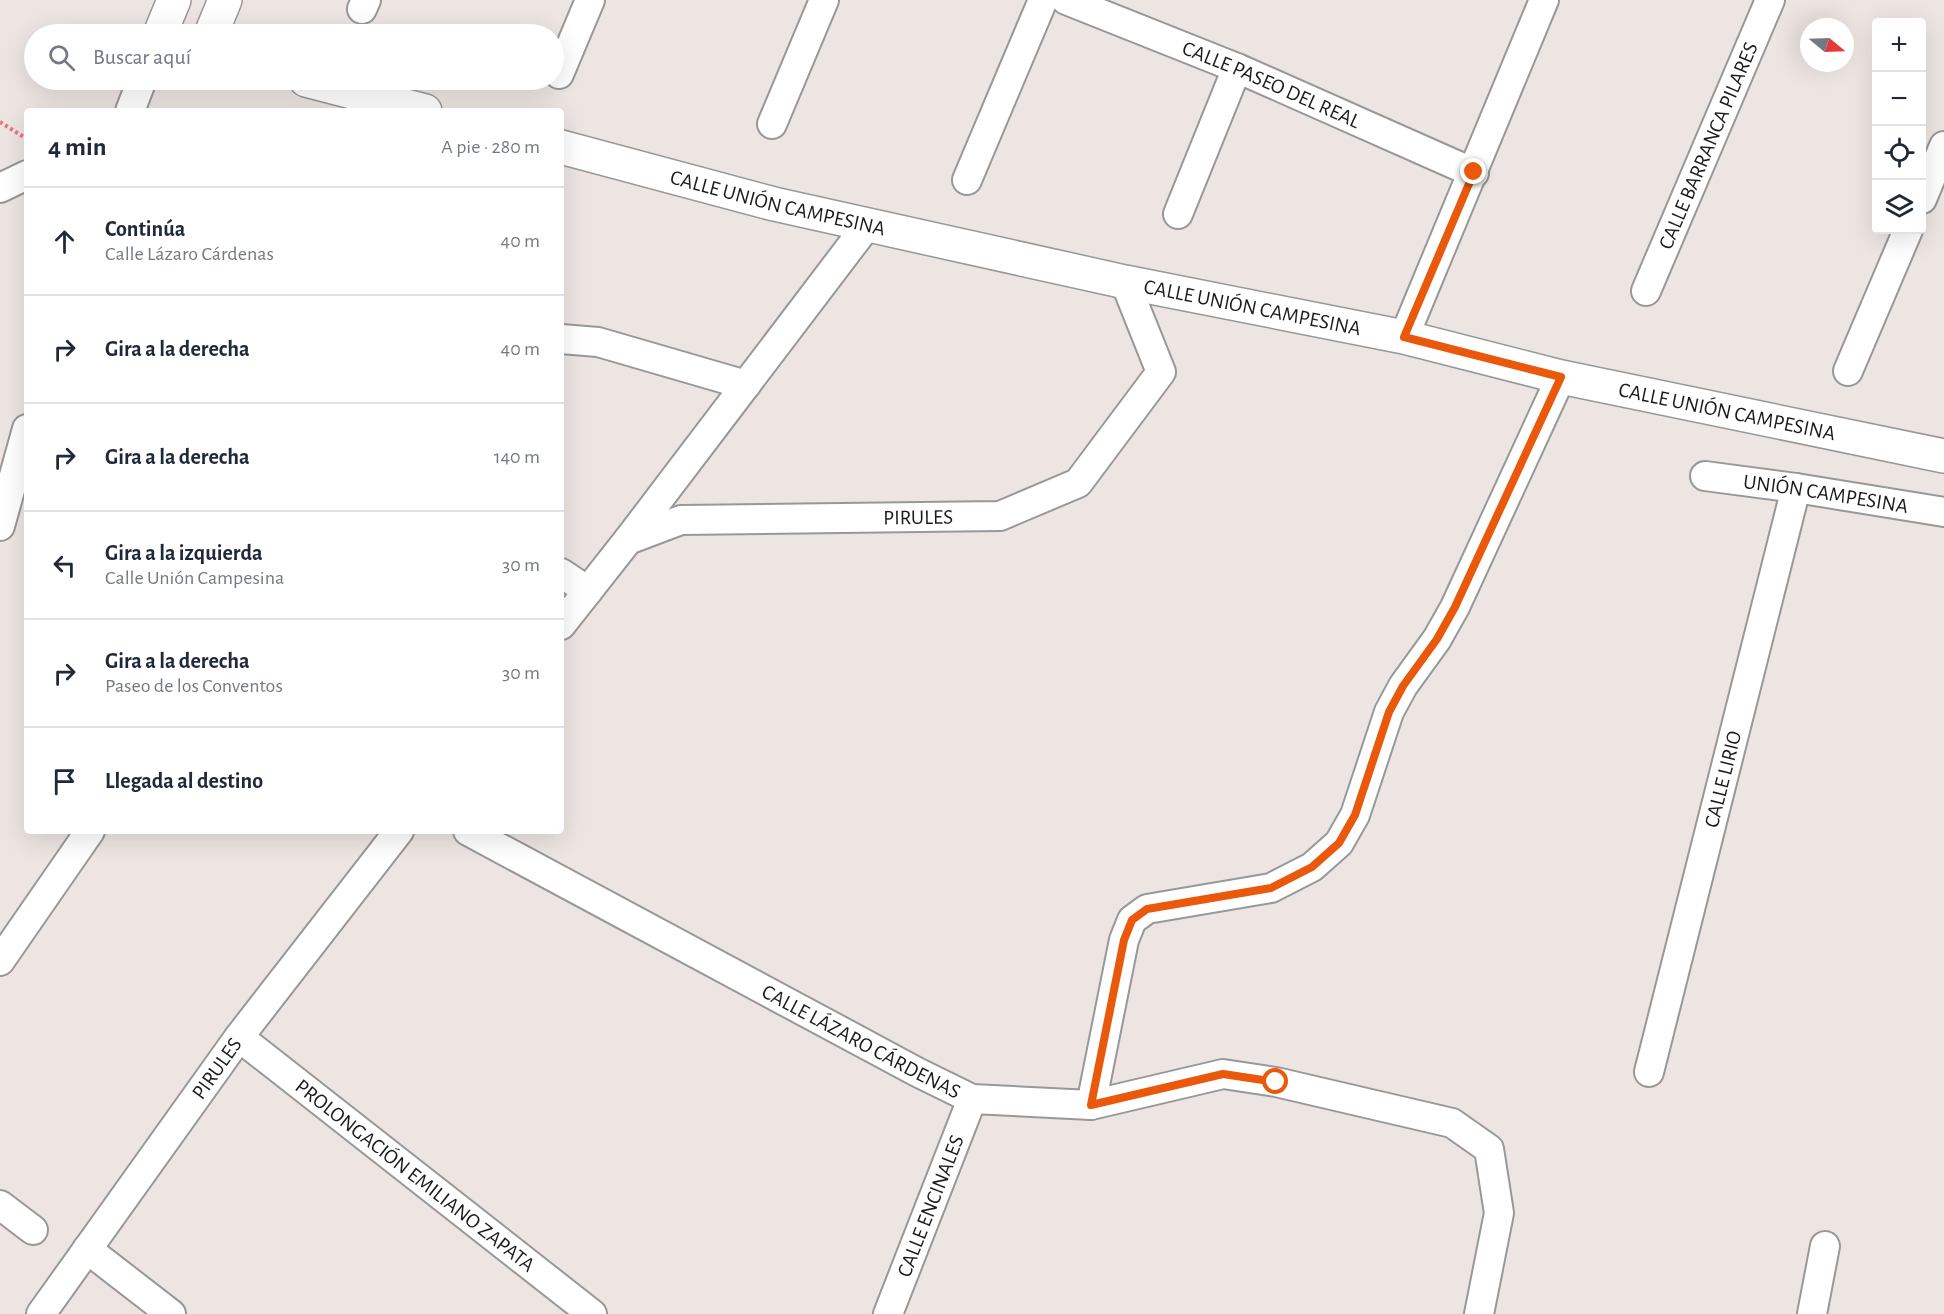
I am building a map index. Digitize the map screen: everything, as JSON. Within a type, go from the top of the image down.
[{"type":"street","points":[[164,24],[174,0]]},
{"type":"street","points":[[215,24],[225,0]]},
{"type":"street","points":[[564,62],[590,0]]},
{"type":"street","points":[[772,124],[824,0]]},
{"type":"street","points":[[967,180],[1042,0]]},
{"type":"street","name":"CALLE PASEO DEL REAL","points":[[1066,0],[1237,68],[1474,172]]},
{"type":"street","points":[[1404,337],[1544,0]]},
{"type":"street","name":"CALLE BARRANCA PILARES","points":[[1646,291],[1770,0]]},
{"type":"street","points":[[1178,214],[1237,68]]},
{"type":"street","points":[[131,108],[138,90]]},
{"type":"street","points":[[344,90],[413,108]]},
{"type":"street","points":[[1926,189],[1944,146]]},
{"type":"street","name":"CALLE UNIÓN CAMPESINA","points":[[564,148],[774,204],[1125,282],[1404,337],[1561,377],[1944,456]]},
{"type":"street","points":[[0,188],[24,176]]},
{"type":"street","points":[[564,621],[868,224]]},
{"type":"street","points":[[1848,371],[1906,234]]},
{"type":"street","name":"PIRULES","points":[[628,540],[681,520],[1000,516],[1078,483],[1161,372],[1125,282]]},
{"type":"street","points":[[564,339],[598,342],[746,385]]},
{"type":"street","points":[[1091,1105],[1124,940],[1132,920],[1147,909],[1271,888],[1312,867],[1339,843],[1355,815],[1389,712],[1403,686],[1437,639],[1459,600],[1561,377]]},
{"type":"street","points":[[0,526],[8,463],[24,434]]},
{"type":"street","name":"UNIÓN CAMPESINA","points":[[1705,476],[1944,512]]},
{"type":"street","name":"CALLE LIRIO","points":[[1649,1072],[1796,488]]},
{"type":"street","points":[[564,575],[588,591]]},
{"type":"street","points":[[0,961],[88,834]]},
{"type":"street","name":"PIRULES","points":[[41,1314],[238,1036],[397,834]]},
{"type":"street","name":"CALLE LÁZARO CÁRDENAS","points":[[474,834],[917,1072],[972,1099],[1091,1105],[1223,1074],[1276,1082],[1452,1123],[1489,1149],[1499,1213],[1479,1314]]},
{"type":"street","name":"PROLONGACIÓN EMILIANO ZAPATA","points":[[238,1036],[592,1314]]},
{"type":"street","name":"CALLE ENCINALES","points":[[888,1314],[972,1099]]},
{"type":"street","points":[[0,1205],[33,1230]]},
{"type":"street","points":[[1812,1314],[1825,1246]]},
{"type":"street","points":[[87,1249],[171,1314]]},
{"type":"path","points":[[0,122],[24,137]]},
{"type":"route","points":[[1276,1082],[1223,1074],[1091,1105],[1124,940],[1132,920],[1147,909],[1271,888],[1312,867],[1339,843],[1355,815],[1389,712],[1403,686],[1437,639],[1467,585],[1561,377],[1404,337],[1474,172]]}]
